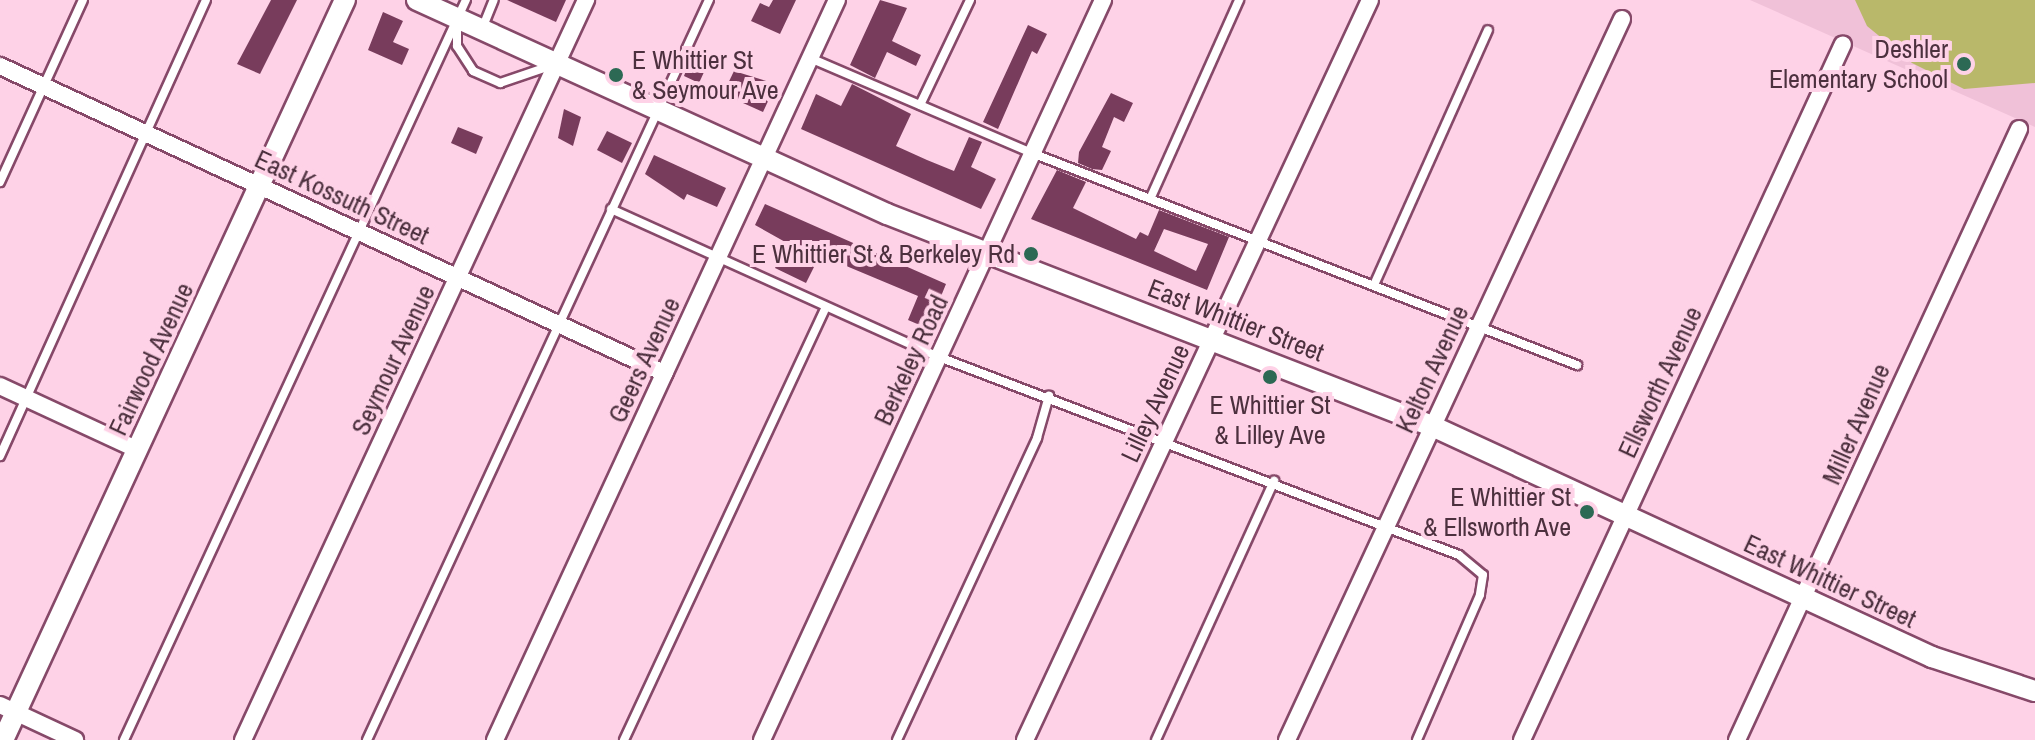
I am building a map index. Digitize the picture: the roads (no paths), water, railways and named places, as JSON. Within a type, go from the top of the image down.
[{"type":"street","name":"Fairwood Avenue","points":[[3,740],[8,709],[138,450],[345,0]]},
{"type":"street","name":"East Whittier Street","points":[[417,0],[462,9],[482,29],[763,159],[985,254],[1212,337],[1432,426],[1932,657],[2035,691]]},
{"type":"street","name":"Seymour Avenue","points":[[243,740],[586,0]]},
{"type":"street","name":"Geers Avenue","points":[[495,740],[837,0]]},
{"type":"street","name":"Berkeley Road","points":[[762,740],[1103,0]]},
{"type":"street","name":"Lilley Avenue","points":[[1025,740],[1370,0]]},
{"type":"street","name":"Kelton Avenue","points":[[1287,740],[1622,19]]},
{"type":"street","name":"Ellsworth Avenue","points":[[1522,740],[1843,44]]},
{"type":"street","name":"East Kossuth Street","points":[[0,66],[664,373]]},
{"type":"street","name":"Miller Avenue","points":[[1737,740],[2019,129]]},
{"type":"street","points":[[0,386],[138,450]]},
{"type":"street","points":[[8,709],[75,740]]},
{"type":"lane","points":[[0,182],[83,0]]},
{"type":"lane","points":[[0,456],[206,0]]},
{"type":"lane","points":[[482,29],[494,0]]},
{"type":"lane","points":[[367,740],[709,0]]},
{"type":"lane","points":[[920,105],[970,0]]},
{"type":"lane","points":[[1151,197],[1239,0]]},
{"type":"lane","points":[[462,9],[457,46],[487,77],[500,83],[530,78],[557,63]]},
{"type":"lane","points":[[124,740],[462,9]]},
{"type":"lane","points":[[1374,285],[1488,30]]},
{"type":"lane","points":[[810,58],[1032,153],[1258,237],[1478,328],[1577,365]]},
{"type":"lane","points":[[611,209],[716,261],[939,357],[1165,438],[1459,555],[1483,575],[1417,740]]},
{"type":"lane","points":[[624,740],[825,308]]},
{"type":"lane","points":[[897,740],[1037,438],[1049,396]]},
{"type":"lane","points":[[1156,740],[1274,481]]},
{"type":"place","name":"Deshler Elementary School","points":[[1964,64]]},
{"type":"place","name":"E Whittier St & Seymour Ave","points":[[616,75]]},
{"type":"place","name":"E Whittier St & Berkeley Rd","points":[[1031,254]]},
{"type":"place","name":"E Whittier St & Lilley Ave","points":[[1270,377]]},
{"type":"place","name":"E Whittier St & Ellsworth Ave","points":[[1587,512]]}]
